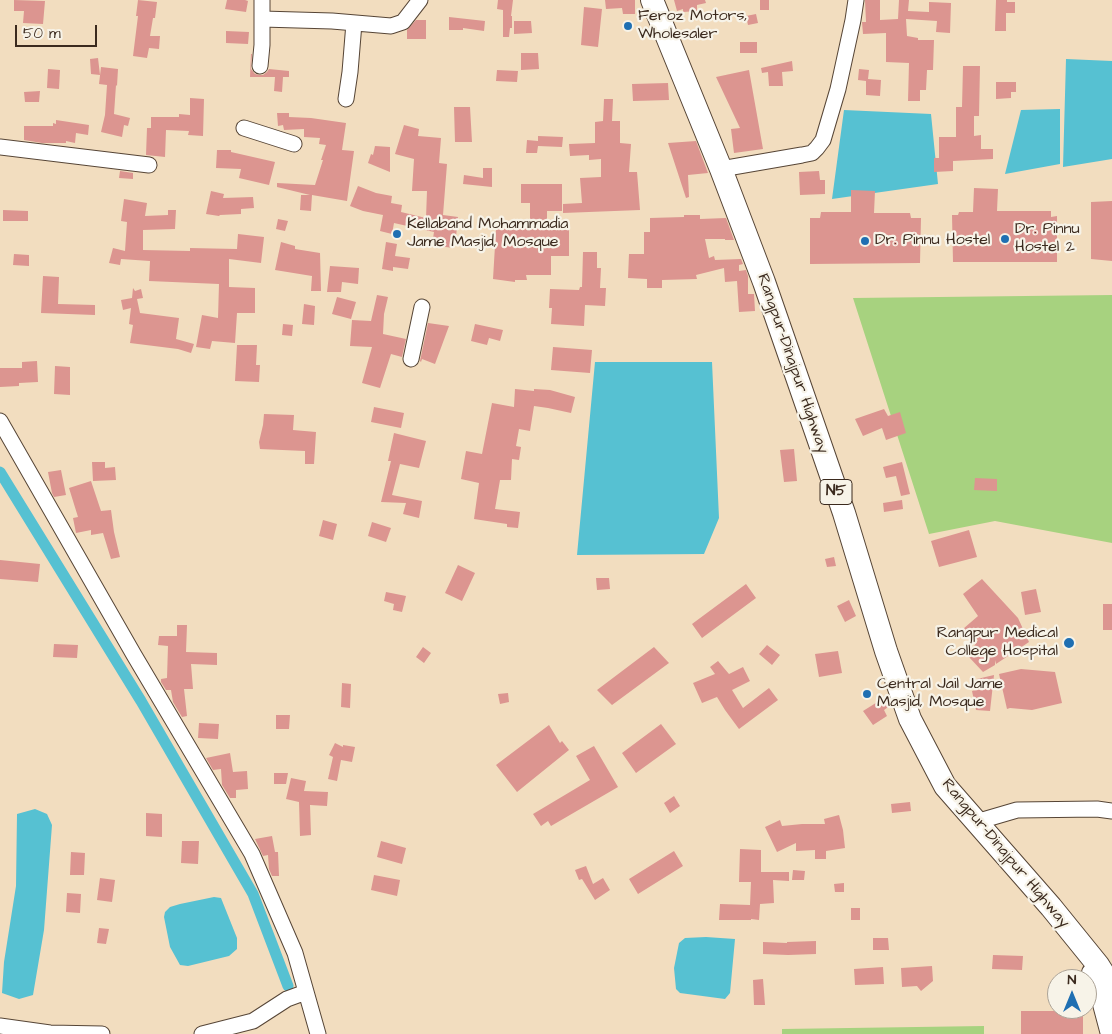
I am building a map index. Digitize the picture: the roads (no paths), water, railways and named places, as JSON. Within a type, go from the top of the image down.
[{"type":"highway","name":"Rangpur-Dinajpur Highway","points":[[652,0],[721,169],[771,300],[844,513],[886,651],[910,719],[944,786],[1051,907],[1082,946]]},
{"type":"highway","points":[[1082,946],[1098,965],[1112,987]]},
{"type":"highway","name":"N5","points":[[1082,946],[1100,989],[1112,1034]]},
{"type":"street","points":[[260,66],[262,0]]},
{"type":"street","points":[[262,19],[332,21],[391,26],[403,22],[420,0]]},
{"type":"street","points":[[721,169],[802,156],[812,153],[817,148],[823,140],[838,89],[856,0]]},
{"type":"street","points":[[346,99],[354,23]]},
{"type":"street","points":[[244,128],[294,144]]},
{"type":"street","points":[[0,147],[149,165]]},
{"type":"street","points":[[411,359],[422,307]]},
{"type":"street","points":[[0,421],[134,655],[252,854],[294,953],[318,1034]]},
{"type":"street","points":[[976,822],[1017,810],[1096,809],[1112,811]]},
{"type":"street","points":[[202,1034],[253,1021],[287,999],[306,992]]},
{"type":"street","points":[[0,1026],[50,1033],[102,1034]]},
{"type":"water","points":[[1066,59],[1112,61],[1112,159],[1063,167]]},
{"type":"water","points":[[1060,109],[1060,164],[1005,174],[1021,110]]},
{"type":"water","points":[[844,110],[931,114],[938,184],[832,199]]},
{"type":"water","points":[[595,362],[712,362],[719,518],[704,554],[577,555]]},
{"type":"water","points":[[35,809],[47,814],[52,825],[44,930],[33,995],[19,999],[2,993],[4,962],[16,886],[17,814]]},
{"type":"water","points":[[214,897],[221,898],[237,938],[237,949],[229,956],[188,966],[180,965],[170,947],[164,917],[165,912],[170,907]]},
{"type":"water","points":[[685,938],[735,939],[730,993],[725,999],[680,993],[676,989],[674,968],[679,943]]},
{"type":"waterway","points":[[0,472],[141,701],[253,894],[288,986]]},
{"type":"place","name":"Feroz Motors, Wholesaler","points":[[628,26]]},
{"type":"place","name":"Kellaband Mohammadia Jame Masjid, Mosque","points":[[397,234]]},
{"type":"place","name":"Dr. Pinnu Hostel 2","points":[[1005,239]]},
{"type":"place","name":"Dr. Pinnu Hostel","points":[[865,241]]},
{"type":"place","name":"Rangpur Medical College Hospital","points":[[1069,643]]},
{"type":"place","name":"Central Jail Jame Masjid, Mosque","points":[[867,694]]}]
